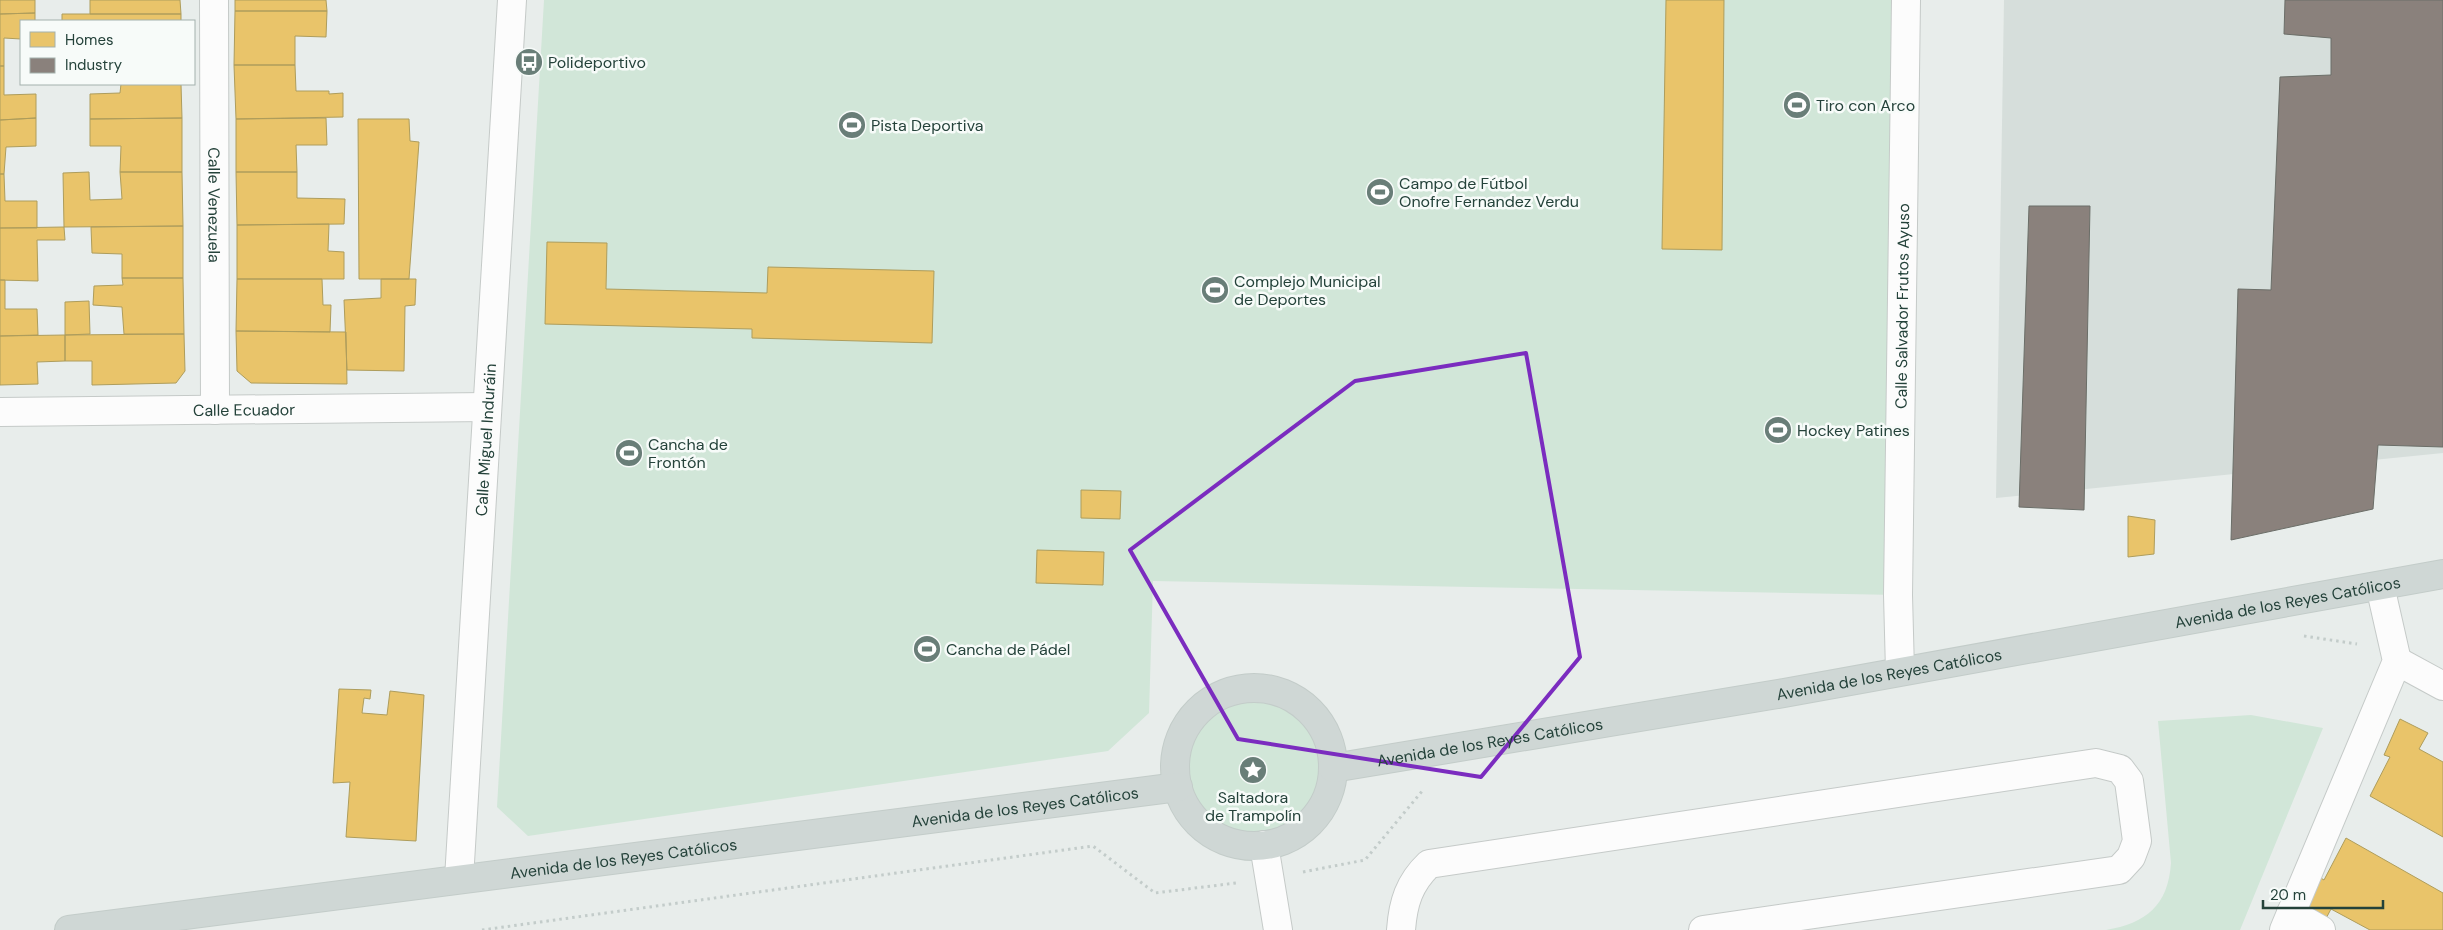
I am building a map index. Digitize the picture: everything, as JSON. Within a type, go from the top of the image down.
[{"type":"main road","name":"Avenida de los Reyes Católicos","points":[[1333,768],[1784,693],[2443,574]]},
{"type":"main road","points":[[1258,687],[1284,693],[1308,708],[1324,729],[1333,755],[1333,768],[1330,790],[1320,810],[1305,827],[1286,839],[1264,845],[1242,845],[1220,838],[1201,825],[1187,808],[1178,787],[1175,768],[1177,748],[1188,723],[1207,703],[1231,691],[1258,687]]},
{"type":"main road","name":"Avenida de los Reyes Católicos","points":[[69,930],[1178,787]]},
{"type":"street","name":"Calle Venezuela","points":[[214,0],[215,410]]},
{"type":"street","name":"Calle Miguel Induráin","points":[[459,879],[512,0]]},
{"type":"street","name":"Calle Salvador Frutos Ayuso","points":[[1900,671],[1898,594],[1906,0]]},
{"type":"street","name":"Calle Ecuador","points":[[0,412],[487,407]]},
{"type":"street","points":[[2321,930],[2287,921],[2396,655],[2380,586]]},
{"type":"street","points":[[2396,655],[2440,682]]},
{"type":"street","points":[[1401,930],[1403,909],[1408,893],[1416,877],[1429,864],[2096,763],[2120,769],[2129,781],[2137,841],[2131,858],[2119,870],[1703,930]]},
{"type":"street","points":[[1264,845],[1278,930]]},
{"type":"path","points":[[2300,636],[2396,655]]},
{"type":"path","points":[[482,930],[1093,846],[1154,893],[1270,879],[1365,860],[1425,787]]},
{"type":"highlighted area","points":[[1526,353],[1580,657],[1481,777],[1238,739],[1130,550],[1355,381]]},
{"type":"shaded area","points":[[2004,0],[2443,0],[2443,453],[1996,498]]},
{"type":"green space","name":"Complejo Municipal de Deportes","points":[[544,0],[1906,0],[1898,595],[1153,581],[1149,713],[1108,751],[528,836],[497,807]]},
{"type":"green space","points":[[1253,696],[1267,697],[1280,701],[1303,716],[1318,739],[1322,752],[1322,780],[1318,793],[1303,816],[1280,831],[1267,835],[1253,836],[1239,835],[1226,831],[1203,816],[1188,793],[1184,780],[1183,766],[1184,752],[1188,739],[1203,716],[1226,701],[1239,697]]},
{"type":"green space","points":[[2251,715],[2323,728],[2240,930],[2106,930],[2133,923],[2152,910],[2160,901],[2169,878],[2171,863],[2158,721]]},
{"type":"building: Homes","points":[[0,0],[35,0],[35,13],[0,14]]},
{"type":"building: Homes","points":[[90,0],[180,0],[181,14],[90,14]]},
{"type":"building: Homes","points":[[235,0],[326,0],[327,11],[235,11]]},
{"type":"building: Homes","points":[[1666,0],[1724,0],[1722,250],[1662,249]]},
{"type":"building: Homes","points":[[235,11],[327,11],[326,37],[295,36],[295,65],[234,65]]},
{"type":"building: Homes","points":[[35,13],[35,20],[20,20],[20,39],[4,38],[4,66],[0,66],[0,14]]},
{"type":"building: Homes","points":[[62,14],[181,14],[181,20],[62,20]]},
{"type":"building: Homes","points":[[234,65],[295,65],[296,91],[329,91],[329,94],[343,93],[343,117],[236,119]]},
{"type":"building: Homes","points":[[0,66],[4,66],[4,95],[36,94],[36,118],[0,120]]},
{"type":"building: Homes","points":[[121,85],[181,85],[182,118],[90,119],[90,94],[120,93]]},
{"type":"building: Homes","points":[[36,118],[36,146],[6,147],[4,174],[0,174],[0,120]]},
{"type":"building: Homes","points":[[182,118],[182,172],[120,172],[121,146],[90,146],[90,119]]},
{"type":"building: Homes","points":[[326,118],[327,145],[296,145],[297,172],[236,172],[236,119]]},
{"type":"building: Homes","points":[[358,119],[409,119],[410,141],[419,142],[409,279],[359,279]]},
{"type":"building: Homes","points":[[89,172],[90,200],[122,199],[120,172],[182,172],[183,226],[64,227],[63,173]]},
{"type":"building: Homes","points":[[236,172],[297,172],[297,198],[345,199],[344,224],[237,225]]},
{"type":"building: Homes","points":[[0,174],[4,174],[5,201],[37,201],[37,228],[0,228]]},
{"type":"building: Homes","points":[[329,224],[328,251],[344,252],[344,279],[237,279],[237,225]]},
{"type":"building: Homes","points":[[183,226],[183,278],[122,278],[122,254],[92,253],[91,227]]},
{"type":"building: Homes","points":[[64,227],[65,240],[37,240],[38,281],[0,280],[0,228]]},
{"type":"building: Homes","points":[[547,242],[607,243],[606,289],[767,293],[768,267],[934,271],[932,343],[752,338],[752,329],[545,324]]},
{"type":"building: Homes","points":[[122,278],[183,278],[184,334],[124,334],[122,307],[93,305],[94,286],[123,285]]},
{"type":"building: Homes","points":[[237,279],[322,279],[323,305],[331,305],[330,332],[236,331]]},
{"type":"building: Homes","points":[[381,279],[416,279],[415,305],[405,306],[404,371],[347,370],[344,300],[381,298]]},
{"type":"building: Homes","points":[[0,280],[5,280],[5,309],[37,309],[38,335],[0,336]]},
{"type":"building: Homes","points":[[89,301],[90,334],[65,335],[65,302]]},
{"type":"building: Homes","points":[[236,331],[346,332],[347,384],[251,383],[237,371]]},
{"type":"building: Homes","points":[[184,334],[185,371],[176,383],[92,385],[92,361],[65,361],[65,335]]},
{"type":"building: Homes","points":[[65,335],[65,361],[37,362],[38,384],[0,385],[0,336]]},
{"type":"building: Homes","points":[[1081,490],[1121,491],[1120,519],[1081,518]]},
{"type":"building: Homes","points":[[2128,516],[2155,520],[2154,554],[2128,557]]},
{"type":"building: Homes","points":[[1037,550],[1104,552],[1103,585],[1036,583]]},
{"type":"building: Homes","points":[[339,689],[371,690],[370,699],[364,698],[362,713],[387,715],[390,691],[424,695],[416,841],[346,837],[350,782],[333,783]]},
{"type":"building: Homes","points":[[2400,719],[2428,733],[2419,749],[2443,762],[2443,837],[2370,796],[2390,757],[2384,755]]},
{"type":"building: Homes","points":[[2346,838],[2443,893],[2443,930],[2370,930],[2331,909],[2323,924],[2305,905],[2316,875],[2324,880]]},
{"type":"building: Industry","points":[[2285,0],[2443,0],[2443,447],[2378,445],[2373,509],[2231,540],[2238,289],[2271,290],[2280,77],[2331,75],[2331,38],[2284,34]]},
{"type":"building: Industry","points":[[2029,206],[2090,206],[2084,510],[2019,507]]},
{"type":"place","name":"Polideportivo","points":[[529,62]]},
{"type":"place","name":"Tiro con Arco","points":[[1797,105]]},
{"type":"place","name":"Pista Deportiva","points":[[852,125]]},
{"type":"place","name":"Campo de Fútbol Onofre Fernandez Verdu","points":[[1380,192]]},
{"type":"place","name":"Complejo Municipal de Deportes","points":[[1215,290]]},
{"type":"place","name":"Hockey Patines","points":[[1778,430]]},
{"type":"place","name":"Cancha de Frontón","points":[[629,453]]},
{"type":"place","name":"Cancha de Pádel","points":[[927,649]]},
{"type":"place","name":"Saltadora de Trampolín","points":[[1253,770]]}]
